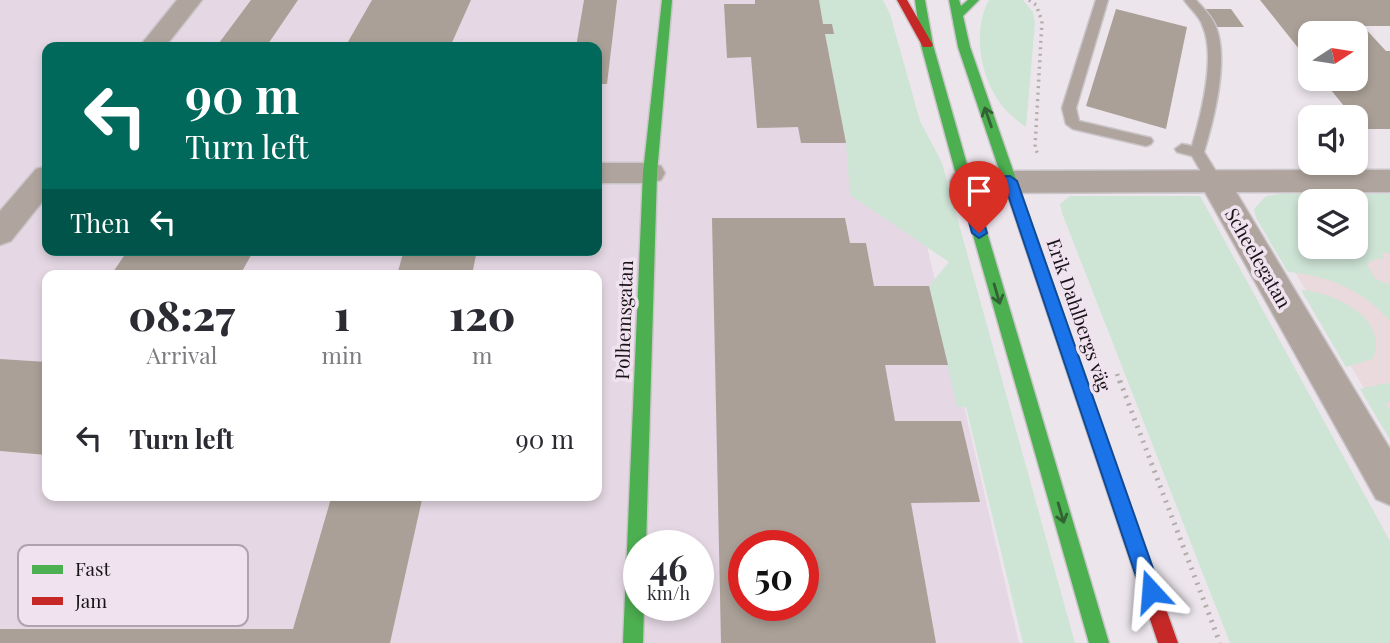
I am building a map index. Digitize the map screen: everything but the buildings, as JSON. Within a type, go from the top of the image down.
[{"type":"main road","name":"Polhemsgatan","points":[[633,643],[650,173],[667,0]]},
{"type":"main road","points":[[902,0],[927,45]]},
{"type":"main road","points":[[920,0],[927,45],[965,182],[1099,643]]},
{"type":"main road","points":[[956,8],[974,0]]},
{"type":"main road","name":"Erik Dahlbergs väg","points":[[956,8],[964,47],[1168,643]]},
{"type":"street","points":[[156,42],[190,0]]},
{"type":"street","points":[[965,182],[1044,181],[1198,161]]},
{"type":"street","name":"Scheelegatan","points":[[1198,161],[1390,181]]},
{"type":"street","name":"Scheelegatan","points":[[1198,161],[1390,486]]},
{"type":"street","points":[[602,173],[650,173]]},
{"type":"street","points":[[0,233],[42,182]]},
{"type":"lane","points":[[1102,0],[1069,108],[1073,124],[1146,141]]},
{"type":"lane","points":[[1190,0],[1210,26],[1214,44],[1206,122],[1198,161]]},
{"type":"path","points":[[1029,0],[1036,5],[1042,21],[1035,147],[1044,181]]},
{"type":"path","points":[[1113,363],[1220,643]]},
{"type":"shaded area","points":[[0,0],[870,0],[1019,643],[0,643]]},
{"type":"shaded area","points":[[1368,199],[1390,199],[1390,432],[1292,267],[1274,200],[1298,200],[1298,259],[1368,259]]},
{"type":"green space","points":[[819,0],[883,0],[890,14],[920,121],[942,163],[1075,643],[1023,643],[966,407],[957,407],[929,286],[949,262],[850,195],[846,143],[825,34],[834,34],[832,24],[823,24]]},
{"type":"green space","points":[[989,0],[1023,0],[1033,12],[1035,23],[1026,127],[1005,109],[985,71],[980,41]]},
{"type":"green space","points":[[1298,194],[1298,259],[1368,259],[1368,194],[1390,194],[1390,253],[1381,253],[1384,258],[1370,261],[1367,265],[1376,279],[1390,285],[1390,321],[1380,310],[1344,286],[1317,277],[1288,272],[1256,218],[1254,209],[1266,196]]},
{"type":"green space","points":[[1070,196],[1200,196],[1390,541],[1390,643],[1230,643],[1062,213],[1060,204]]},
{"type":"green space","points":[[1301,290],[1342,302],[1366,320],[1373,331],[1376,344],[1373,359],[1346,367]]},
{"type":"green space","points":[[1390,384],[1390,403],[1385,403],[1390,411],[1390,440],[1360,389]]},
{"type":"traffic: fast","points":[[633,643],[650,173],[667,0]]},
{"type":"traffic: fast","points":[[920,0],[927,45],[965,182],[1099,643]]},
{"type":"traffic: fast","points":[[954,0],[964,47],[1129,530]]},
{"type":"traffic: fast","points":[[957,16],[974,0]]},
{"type":"traffic: jam","points":[[902,0],[927,45]]},
{"type":"traffic: jam","points":[[1129,530],[1168,643]]},
{"type":"route","points":[[979,233],[965,182],[1010,181],[1151,591]]}]
